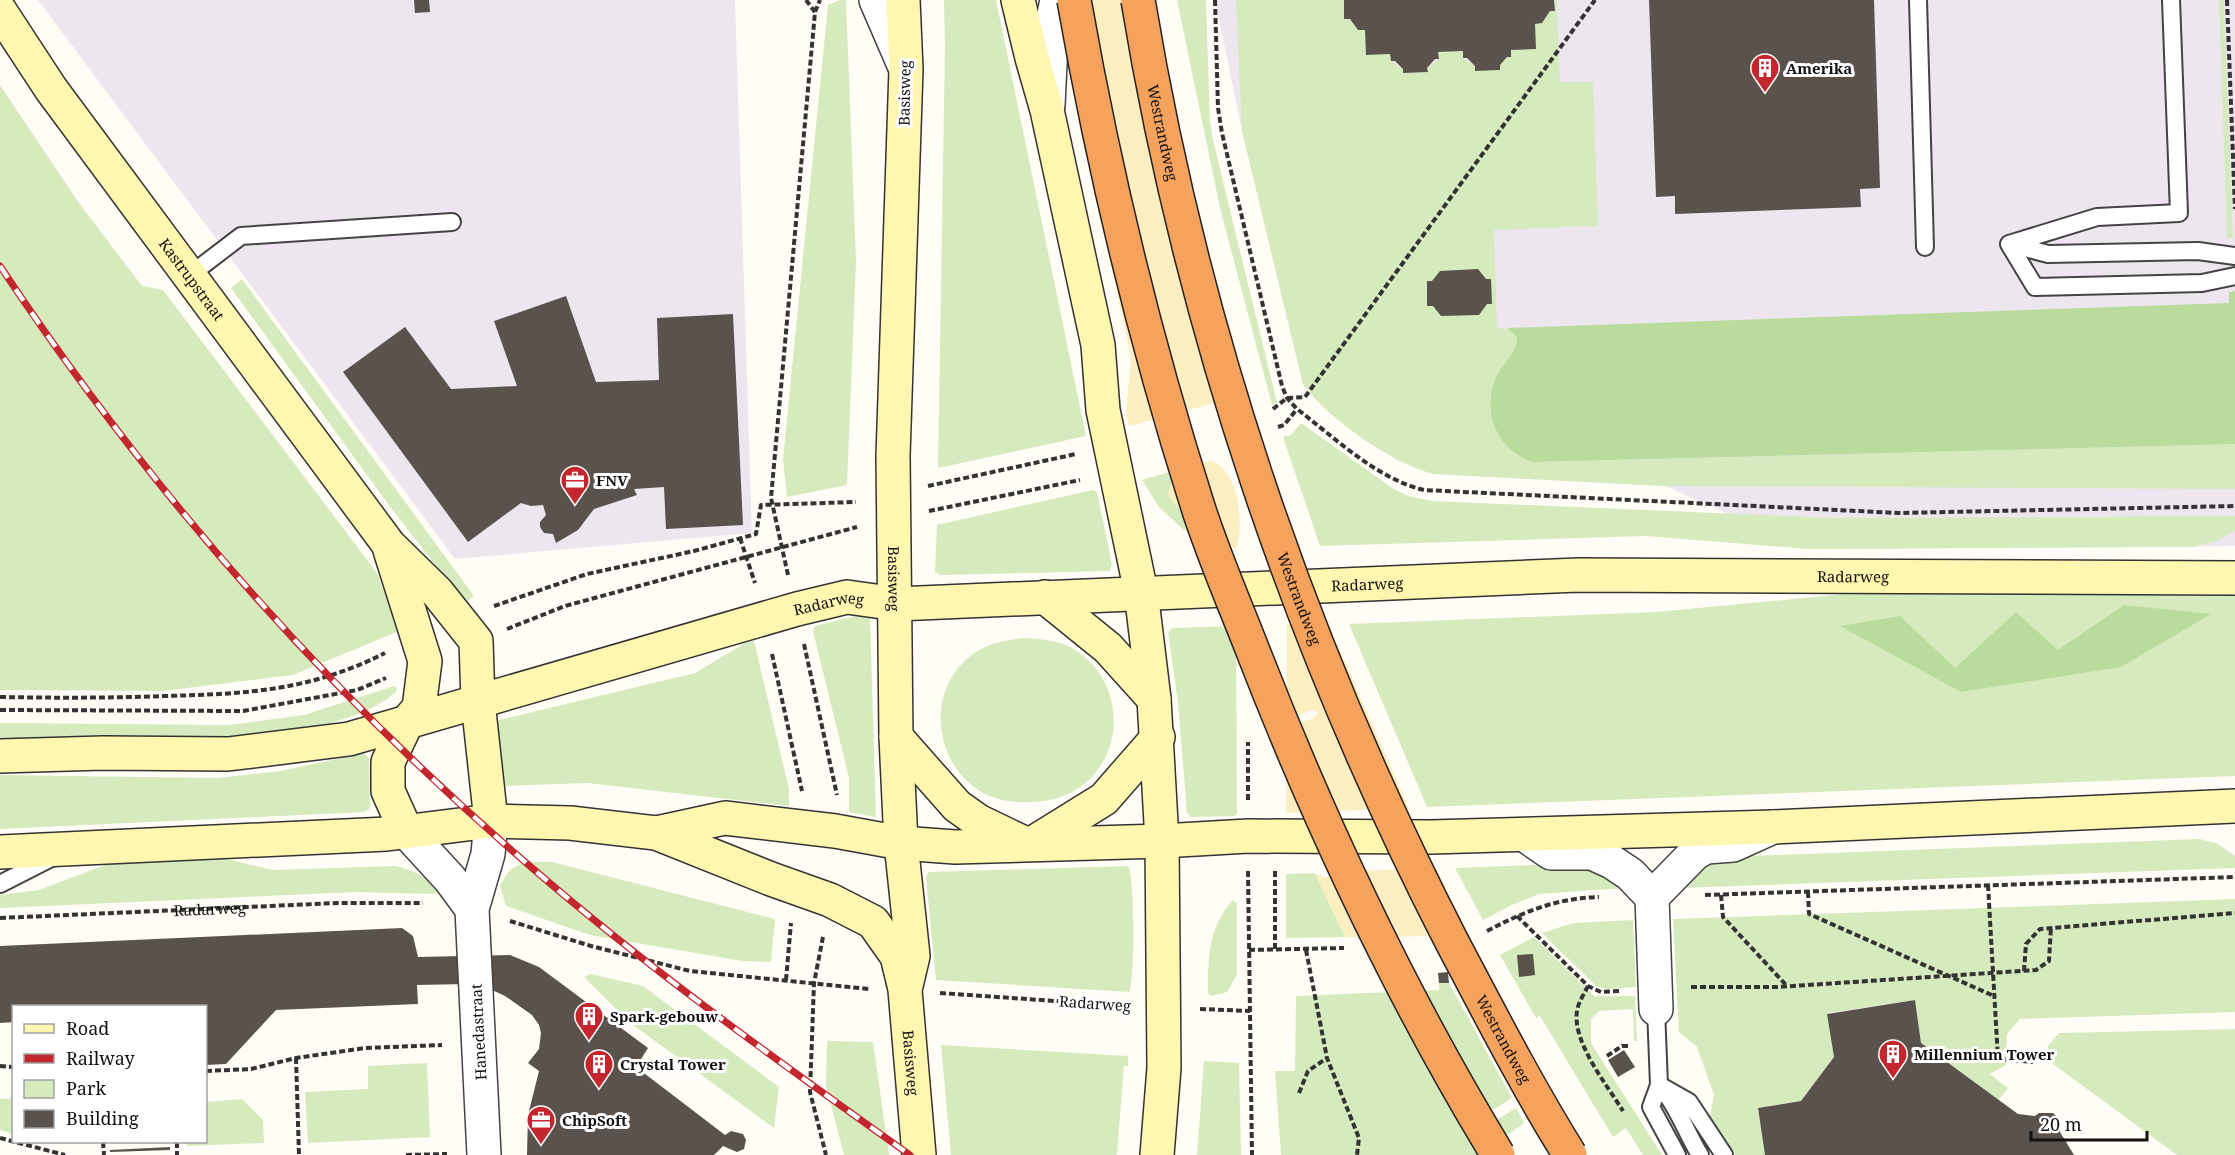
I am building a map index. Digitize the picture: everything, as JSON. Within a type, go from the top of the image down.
[{"type":"highway","points":[[1074,0],[1110,184],[1141,308],[1198,509],[1281,725],[1324,823],[1423,1026],[1498,1155]]},
{"type":"highway","name":"Westrandweg","points":[[1138,0],[1196,276],[1263,500],[1304,611],[1344,710],[1414,869],[1494,1022],[1570,1155]]},
{"type":"street","points":[[876,0],[906,69]]},
{"type":"street","name":"Basisweg","points":[[903,0],[906,69],[893,456],[897,604],[897,737],[902,843],[913,956],[905,990],[919,1155]]},
{"type":"street","points":[[1018,0],[1047,110],[1098,345],[1103,410],[1141,592],[1154,699],[1158,736],[1162,841],[1164,1068],[1157,1155]]},
{"type":"street","points":[[1047,110],[1052,24],[1057,0]]},
{"type":"street","name":"Kastrupstraat","points":[[0,11],[51,89],[389,545],[437,592],[476,641],[478,702]]},
{"type":"street","name":"Kastrupstraat","points":[[389,545],[425,661],[419,708],[407,722]]},
{"type":"street","name":"Radarweg","points":[[0,756],[103,753],[228,754],[349,739],[764,618],[848,597],[897,604],[1578,575],[2235,578]]},
{"type":"street","points":[[1045,597],[1108,648],[1154,699]]},
{"type":"street","points":[[478,702],[491,821]]},
{"type":"street","points":[[407,722],[388,762],[388,791],[406,831],[450,879],[472,909]]},
{"type":"street","points":[[1028,845],[1104,799],[1158,736]]},
{"type":"street","points":[[897,737],[957,806],[978,821],[1028,845]]},
{"type":"street","points":[[656,833],[725,818],[802,826],[902,843],[955,847],[1274,837],[1525,835],[1773,827],[2235,806]]},
{"type":"street","points":[[0,852],[406,831],[491,821],[570,823],[656,833],[831,900],[873,922],[897,956],[905,990]]},
{"type":"street","name":"Hanedastraat","points":[[469,1154],[478,1048],[472,909],[488,854],[491,821]]},
{"type":"street","points":[[1652,897],[1695,853],[1706,847],[1733,845],[1773,827]]},
{"type":"street","points":[[1525,835],[1551,853],[1592,853],[1612,862],[1630,874],[1652,897],[1656,999]]},
{"type":"lane","points":[[1918,0],[1925,247]]},
{"type":"lane","points":[[2009,244],[2097,217],[2179,213],[2171,0]]},
{"type":"lane","points":[[190,275],[242,236],[452,222]]},
{"type":"lane","points":[[2009,244],[2048,254],[2198,251],[2235,256]]},
{"type":"lane","points":[[2009,244],[2035,287],[2202,283],[2235,276]]},
{"type":"lane","points":[[0,884],[70,848]]},
{"type":"lane","points":[[1656,999],[1659,1085],[1651,1107],[1677,1155]]},
{"type":"lane","points":[[1659,1085],[1674,1104],[1680,1120],[1700,1155]]},
{"type":"lane","points":[[1659,1085],[1689,1102],[1724,1155]]},
{"type":"path","points":[[806,0],[815,12]]},
{"type":"path","points":[[797,609],[771,498],[815,12],[820,0]]},
{"type":"path","points":[[1215,0],[1218,108],[1222,133],[1282,386],[1297,410],[1380,471],[1400,482],[1424,490],[1899,513],[2235,506]]},
{"type":"path","points":[[2228,0],[2235,209]]},
{"type":"path","points":[[781,546],[895,518],[1116,473]]},
{"type":"path","points":[[740,538],[764,618],[803,796],[802,826]]},
{"type":"path","points":[[1274,837],[1275,950]]},
{"type":"path","points":[[1543,906],[1577,898],[2235,877]]},
{"type":"path","points":[[1988,885],[1998,1059],[2033,1062]]},
{"type":"path","points":[[786,980],[794,887]]},
{"type":"path","points":[[1808,892],[1809,914],[1994,996]]},
{"type":"path","points":[[1721,895],[1723,917],[1787,986]]},
{"type":"path","name":"Radarweg","points":[[0,918],[337,903],[420,903],[472,909],[591,946],[690,971],[862,989],[1163,1008],[1250,1011]]},
{"type":"path","points":[[2024,971],[2026,944],[2040,929],[2235,913]]},
{"type":"path","points":[[1517,916],[1588,986],[1601,992],[1656,999],[1787,986],[2041,969],[2049,961],[2051,927]]},
{"type":"path","points":[[1249,950],[1252,1155]]},
{"type":"path","points":[[1306,950],[1327,1058],[1359,1138],[1357,1155]]},
{"type":"path","points":[[814,983],[810,1092],[826,1155]]},
{"type":"path","points":[[1588,986],[1577,1008],[1577,1029],[1582,1046],[1624,1112]]},
{"type":"path","points":[[207,1071],[251,1069],[296,1058],[365,1048],[447,1045],[478,1048]]},
{"type":"path","points":[[296,1058],[298,1155]]},
{"type":"path","points":[[1299,1093],[1308,1071],[1327,1058]]},
{"type":"path","points":[[19,1143],[65,1155]]},
{"type":"path","points":[[406,1155],[469,1154]]},
{"type":"shaded area","points":[[38,0],[735,0],[752,533],[455,559]]},
{"type":"shaded area","points":[[1215,0],[2235,0],[2235,546],[1809,549],[1665,486],[1434,474],[1398,461],[1329,412],[1303,384],[1242,131]]},
{"type":"green space","points":[[846,0],[856,262],[847,485],[787,497],[783,459],[828,5]]},
{"type":"green space","points":[[944,0],[996,0],[1086,436],[938,468],[945,46]]},
{"type":"green space","points":[[1177,0],[1206,0],[1210,121],[1213,140],[1277,403],[1272,405],[1220,208]]},
{"type":"green space","points":[[1236,0],[1344,0],[1345,19],[1350,19],[1358,30],[1365,30],[1366,55],[1390,54],[1391,61],[1403,69],[1403,73],[1427,72],[1427,68],[1439,59],[1438,52],[1463,51],[1463,58],[1475,66],[1475,71],[1500,65],[1535,24],[1542,23],[1550,11],[1555,11],[1554,0],[1557,0],[1560,82],[1593,82],[1598,226],[1494,230],[1497,327],[1513,331],[1516,337],[1517,345],[1512,354],[1546,462],[2235,444],[2235,489],[1665,486],[1434,474],[1400,461],[1345,425],[1314,398],[1303,384],[1242,131]]},
{"type":"green space","points":[[2219,0],[2224,0],[2233,238],[2227,238]]},
{"type":"green space","points":[[0,85],[79,203],[142,286],[163,290],[377,573],[399,631],[293,675],[163,691],[0,690]]},
{"type":"green space","points":[[242,279],[474,596],[465,603],[391,508],[231,288]]},
{"type":"green space","points":[[2235,291],[2235,444],[1533,462],[1510,449],[1502,440],[1492,417],[1492,391],[1496,378],[1515,349],[1517,337],[1507,328],[2229,303],[2229,292]]},
{"type":"green space","points":[[1301,423],[1392,488],[1408,496],[1432,501],[1836,518],[2235,516],[2235,531],[2217,541],[2193,547],[1809,549],[1645,536],[1320,546],[1283,437],[1291,435]]},
{"type":"green space","points":[[1197,464],[1171,500],[1186,515],[1188,528],[1184,530],[1159,507],[1142,480]]},
{"type":"green space","points":[[1093,490],[1097,492],[1112,564],[1110,571],[940,575],[935,572],[937,525]]},
{"type":"green space","points":[[1866,592],[2235,592],[2235,776],[1427,807],[1349,624],[1656,612]]},
{"type":"green space","points":[[2124,605],[2211,614],[2121,667],[1961,692],[1840,626],[1900,616],[1955,668],[2016,612],[2058,650]]},
{"type":"green space","points":[[864,614],[870,617],[876,817],[849,812],[849,778],[813,631],[815,626]]},
{"type":"green space","points":[[1233,626],[1236,628],[1237,813],[1235,816],[1191,817],[1187,813],[1178,703],[1168,632],[1172,628]]},
{"type":"green space","points":[[1024,638],[1048,640],[1072,648],[1090,662],[1103,680],[1111,700],[1114,722],[1111,743],[1103,763],[1089,780],[1070,793],[1051,800],[1017,802],[992,797],[971,785],[955,767],[945,746],[941,722],[943,699],[952,676],[969,657],[995,643]]},
{"type":"green space","points":[[754,641],[789,789],[789,806],[588,783],[502,786],[495,721],[695,673],[745,643]]},
{"type":"green space","points":[[394,686],[397,688],[396,692],[362,712],[317,726],[264,735],[149,741],[0,738],[0,723],[230,725],[304,715]]},
{"type":"green space","points":[[364,753],[369,758],[370,808],[365,812],[0,829],[0,775],[218,778],[281,771]]},
{"type":"green space","points":[[2200,839],[2218,844],[2235,856],[2235,868],[1681,888],[1692,871],[1722,857]]},
{"type":"green space","points":[[218,857],[273,870],[395,866],[424,878],[437,891],[435,894],[355,892],[0,908],[0,895],[39,890],[116,861]]},
{"type":"green space","points":[[552,862],[775,919],[771,962],[742,961],[590,935],[506,906],[500,886],[509,872],[521,864]]},
{"type":"green space","points":[[1579,863],[1603,869],[1624,888],[1539,894],[1483,920],[1455,868]]},
{"type":"green space","points":[[1128,866],[1132,888],[1133,929],[1129,992],[936,980],[926,877],[929,872]]},
{"type":"green space","points":[[1315,873],[1345,937],[1286,938],[1286,874]]},
{"type":"green space","points":[[2235,899],[2235,1012],[2020,1019],[2007,1034],[2006,1065],[1990,1074],[2008,1088],[1999,1100],[1921,1043],[1915,1000],[1828,1013],[1834,1057],[1801,1101],[1758,1108],[1765,1155],[1735,1155],[1710,1117],[1714,1095],[1697,1047],[1679,1032],[1673,919]]},
{"type":"green space","points":[[1233,900],[1237,903],[1237,974],[1227,992],[1211,996],[1208,993],[1208,968],[1211,944],[1219,921]]},
{"type":"green space","points":[[1633,920],[1636,987],[1606,989],[1596,986],[1542,933],[1573,923]]},
{"type":"green space","points":[[1534,937],[1594,996],[1635,996],[1637,1041],[1634,1041],[1633,1009],[1599,1011],[1591,1019],[1591,1043],[1662,1155],[1643,1155],[1626,1128],[1613,1137],[1540,1016],[1536,1018],[1500,955]]},
{"type":"green space","points":[[591,974],[643,986],[779,1087],[774,1128],[629,1022],[584,977]]},
{"type":"green space","points":[[1439,983],[1449,983],[1512,1098],[1488,1113],[1495,1121],[1516,1108],[1526,1126],[1504,1155],[1281,1155],[1275,1071],[1295,1071],[1296,996],[1439,990]]},
{"type":"green space","points":[[2235,1029],[2235,1155],[2177,1155],[2053,1064],[2048,1056],[2048,1046],[2059,1033]]},
{"type":"green space","points":[[827,1041],[873,1042],[889,1155],[844,1155],[826,1086]]},
{"type":"green space","points":[[941,1045],[1128,1056],[1128,1066],[1124,1066],[1117,1155],[951,1155]]},
{"type":"green space","points":[[1204,1061],[1239,1063],[1241,1155],[1197,1155]]},
{"type":"green space","points":[[427,1063],[430,1137],[308,1143],[305,1092],[368,1089],[368,1066]]},
{"type":"green space","points":[[12,1098],[12,1134],[0,1130],[0,1099]]},
{"type":"green space","points":[[242,1099],[263,1120],[264,1143],[187,1146],[187,1143],[207,1143],[207,1102]]},
{"type":"sand","points":[[1070,0],[1147,0],[1237,397],[1129,426],[1126,413],[1131,358],[1075,91]]},
{"type":"sand","points":[[1209,461],[1219,465],[1233,484],[1240,526],[1236,548],[1218,545],[1184,530],[1188,527],[1187,522],[1168,493],[1179,476],[1190,468]]},
{"type":"sand","points":[[1328,623],[1409,808],[1286,813],[1287,727],[1314,718],[1317,713],[1314,709],[1287,718],[1287,624]]},
{"type":"sand","points":[[1436,868],[1466,930],[1442,936],[1345,937],[1315,873],[1327,878],[1336,872]]},
{"type":"pier","points":[[1524,1123],[1535,1123],[1562,1155],[1501,1155],[1503,1138]]},
{"type":"building","points":[[414,0],[429,0],[430,12],[415,13]]},
{"type":"building","points":[[1344,0],[1554,0],[1555,11],[1550,11],[1542,23],[1535,24],[1536,49],[1511,50],[1511,57],[1507,57],[1500,65],[1500,70],[1475,71],[1475,66],[1467,58],[1463,58],[1463,51],[1438,52],[1439,59],[1435,59],[1427,68],[1428,72],[1403,73],[1403,69],[1395,61],[1391,61],[1390,54],[1366,55],[1365,30],[1358,30],[1350,19],[1344,19]]},
{"type":"building","name":"Amerika","points":[[1649,0],[1874,0],[1880,188],[1860,189],[1861,207],[1675,214],[1675,196],[1656,197]]},
{"type":"building","points":[[1478,269],[1486,279],[1491,279],[1492,304],[1487,304],[1479,315],[1441,316],[1433,306],[1427,306],[1427,281],[1432,281],[1440,271]]},
{"type":"building","points":[[566,296],[596,382],[659,380],[657,318],[733,314],[743,525],[666,529],[664,487],[634,489],[637,495],[594,509],[578,530],[556,543],[553,534],[544,533],[540,527],[540,522],[546,515],[543,505],[531,506],[521,503],[468,542],[343,372],[405,327],[451,389],[517,386],[494,321]]},
{"type":"building","name":"Spark-gebouw","points":[[402,928],[413,936],[418,957],[510,955],[539,967],[648,1048],[636,1067],[725,1135],[731,1131],[743,1134],[746,1140],[744,1149],[737,1152],[723,1146],[714,1155],[527,1155],[528,1115],[539,1071],[528,1063],[539,1049],[541,1033],[532,1015],[505,996],[490,989],[467,984],[417,985],[418,1004],[276,1010],[226,1064],[207,1065],[207,1005],[12,1005],[12,1022],[0,1023],[0,946]]},
{"type":"building","points":[[1533,954],[1535,975],[1519,977],[1517,955]]},
{"type":"building","points":[[1448,972],[1449,983],[1439,983],[1438,973]]},
{"type":"building","name":"Millennium Tower","points":[[1915,1000],[1921,1043],[2018,1114],[2035,1116],[2039,1113],[2053,1113],[2059,1119],[2060,1132],[2074,1155],[1765,1155],[1758,1108],[1801,1101],[1834,1057],[1827,1014]]},
{"type":"building","points":[[1624,1050],[1635,1067],[1618,1077],[1608,1060]]},
{"type":"building","points":[[170,1147],[170,1150],[110,1152],[110,1150]]},
{"type":"railway","points":[[0,266],[57,349],[179,508],[312,659],[383,731],[531,867],[623,943],[765,1051],[910,1155]]},
{"type":"place","name":"Amerika","points":[[1765,94]]},
{"type":"place","name":"FNV","points":[[575,506]]},
{"type":"place","name":"Spark-gebouw","points":[[589,1042]]},
{"type":"place","name":"Millennium Tower","points":[[1893,1080]]},
{"type":"place","name":"Crystal Tower","points":[[599,1090]]},
{"type":"place","name":"ChipSoft","points":[[541,1146]]}]
